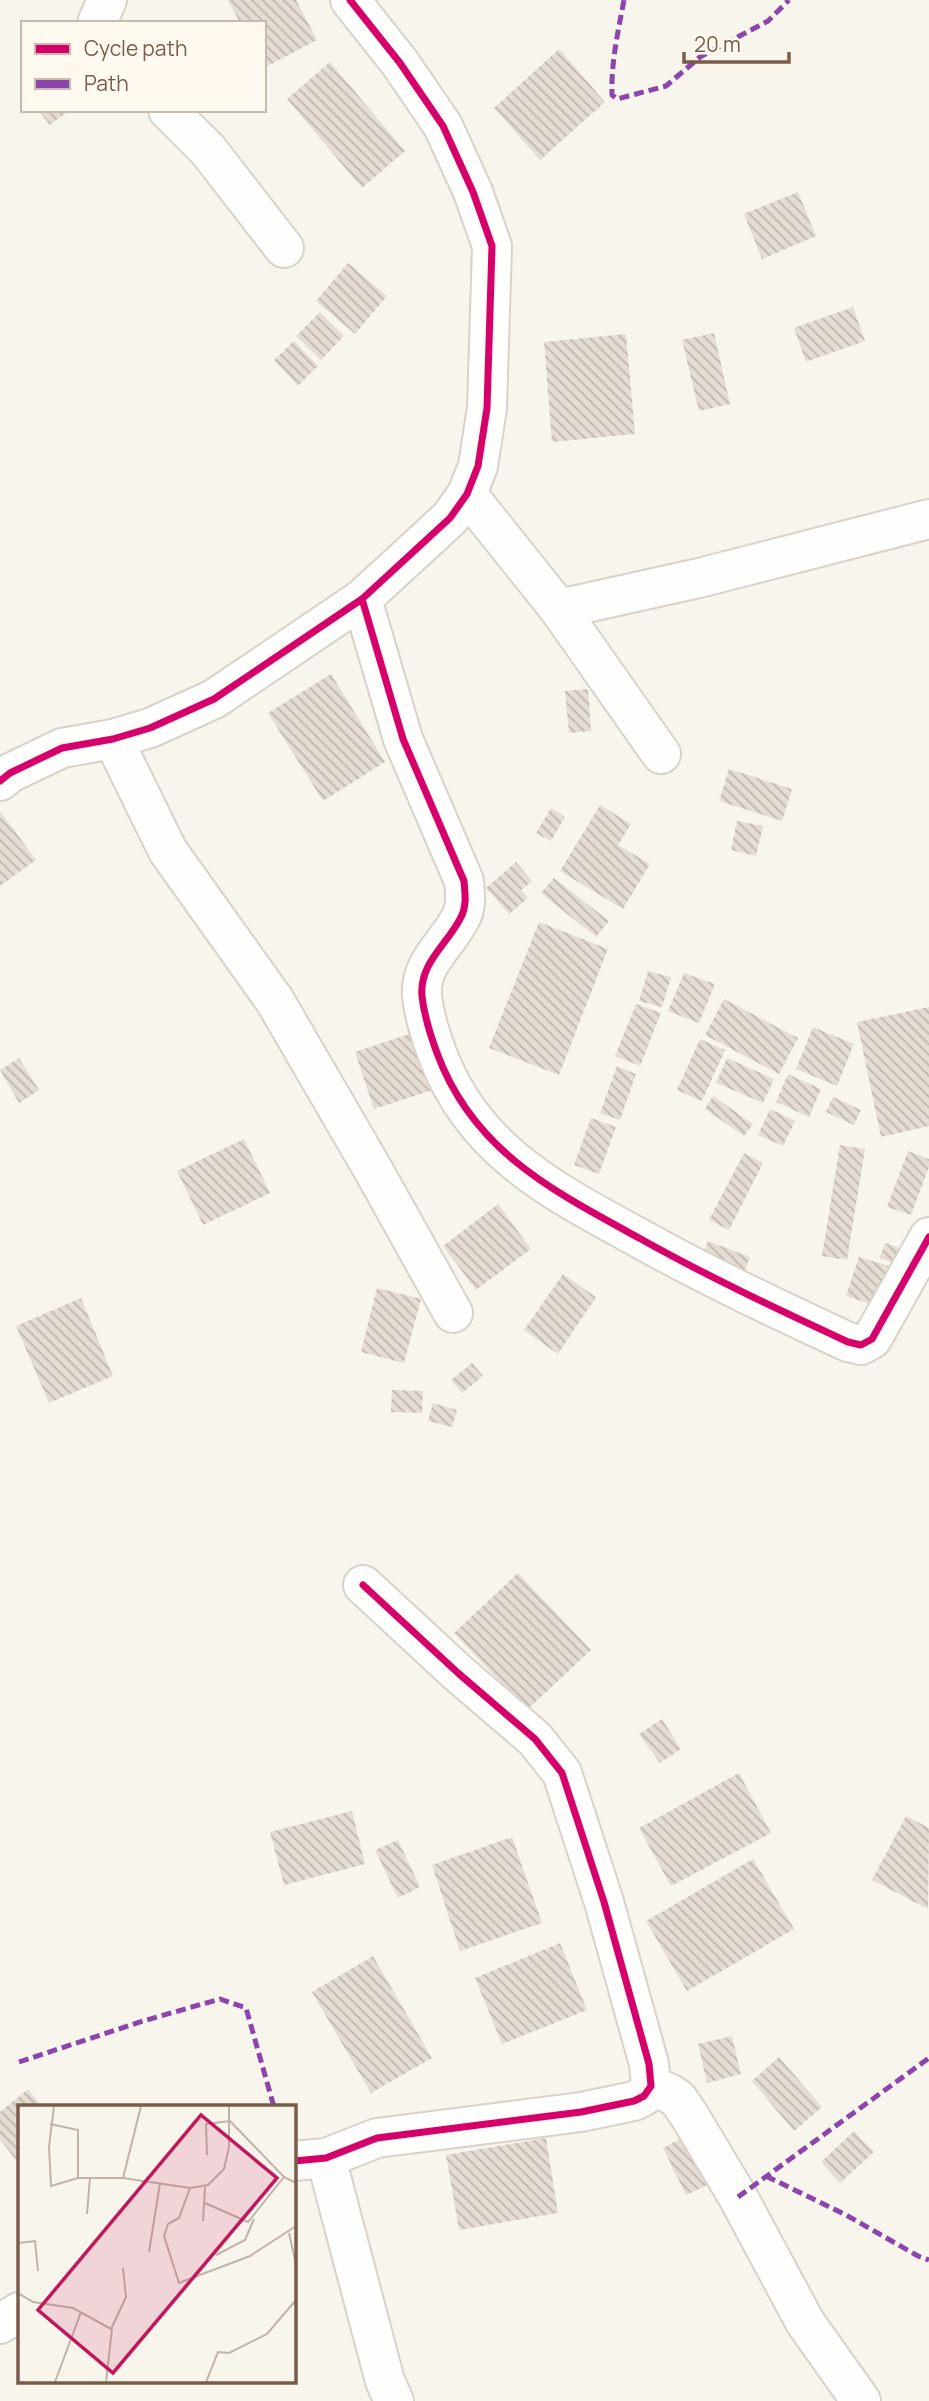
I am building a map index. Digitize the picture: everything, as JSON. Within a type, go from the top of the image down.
[{"type":"street","points":[[98,21],[107,0]]},
{"type":"street","points":[[0,780],[62,748],[113,739],[150,728],[214,699],[362,599],[450,518],[467,494],[478,466],[487,408],[492,246],[473,192],[443,126],[400,63],[350,0]]},
{"type":"street","points":[[170,112],[208,150],[284,248]]},
{"type":"street","points":[[467,494],[559,609],[661,754]]},
{"type":"street","points":[[559,609],[699,578],[929,519]]},
{"type":"street","points":[[362,599],[403,739],[464,881],[466,900],[462,916],[429,963],[422,994],[427,1025],[445,1075],[460,1101],[482,1128],[512,1160],[547,1187],[706,1275],[848,1342],[861,1345],[872,1339],[929,1237]]},
{"type":"street","points":[[113,739],[168,851],[275,1001],[453,1313]]},
{"type":"street","points":[[363,1585],[458,1673],[535,1739],[562,1773],[604,1902],[649,2064],[651,2086],[644,2096],[634,2101],[581,2112],[376,2138],[310,2159],[394,2401]]},
{"type":"street","points":[[651,2086],[678,2099],[689,2115],[738,2197],[805,2322],[861,2401]]},
{"type":"street","points":[[0,2324],[18,2313]]},
{"type":"building","points":[[228,0],[296,0],[317,40],[266,67],[266,21],[239,21]]},
{"type":"building","points":[[559,49],[605,102],[540,160],[494,108]]},
{"type":"building","points":[[330,62],[405,151],[362,188],[287,99]]},
{"type":"building","points":[[40,112],[67,112],[50,125]]},
{"type":"building","points":[[798,192],[816,236],[762,259],[744,214]]},
{"type":"building","points":[[348,263],[387,296],[355,334],[316,301]]},
{"type":"building","points":[[853,307],[865,341],[806,362],[794,328]]},
{"type":"building","points":[[320,312],[344,336],[321,360],[296,336]]},
{"type":"building","points":[[714,333],[730,404],[699,411],[682,340]]},
{"type":"building","points":[[626,334],[635,434],[552,442],[544,342]]},
{"type":"building","points":[[294,341],[318,366],[298,386],[274,360]]},
{"type":"building","points":[[331,674],[385,762],[323,801],[268,713]]},
{"type":"building","points":[[588,689],[591,731],[569,733],[565,691]]},
{"type":"building","points":[[729,769],[792,789],[782,821],[719,801]]},
{"type":"building","points":[[600,805],[631,824],[618,845],[650,864],[623,909],[560,871]]},
{"type":"building","points":[[551,808],[565,817],[551,841],[536,833]]},
{"type":"building","points":[[0,811],[36,860],[0,886]]},
{"type":"building","points":[[737,821],[763,826],[756,856],[731,850]]},
{"type":"building","points":[[516,862],[532,881],[521,890],[528,898],[509,914],[486,888]]},
{"type":"building","points":[[554,878],[609,921],[596,937],[541,893]]},
{"type":"building","points":[[539,922],[608,949],[559,1075],[489,1048]]},
{"type":"building","points":[[648,971],[671,977],[662,1007],[639,1001]]},
{"type":"building","points":[[684,973],[715,984],[699,1023],[668,1011]]},
{"type":"building","points":[[724,999],[798,1038],[779,1074],[705,1035]]},
{"type":"building","points":[[636,1004],[661,1013],[640,1066],[615,1056]]},
{"type":"building","points":[[929,1007],[929,1126],[881,1137],[857,1022]]},
{"type":"building","points":[[813,1027],[854,1044],[837,1086],[796,1069]]},
{"type":"building","points":[[415,1032],[433,1090],[374,1109],[355,1052]]},
{"type":"building","points":[[700,1039],[725,1050],[702,1101],[677,1090]]},
{"type":"building","points":[[19,1058],[39,1090],[19,1103],[0,1070]]},
{"type":"building","points":[[727,1058],[774,1079],[763,1103],[716,1083]]},
{"type":"building","points":[[617,1066],[636,1074],[620,1120],[600,1113]]},
{"type":"building","points":[[788,1074],[821,1089],[809,1117],[776,1102]]},
{"type":"building","points":[[713,1096],[753,1124],[744,1136],[705,1109]]},
{"type":"building","points":[[833,1097],[861,1110],[854,1125],[826,1112]]},
{"type":"building","points":[[770,1109],[795,1121],[783,1146],[758,1135]]},
{"type":"building","points":[[591,1118],[616,1127],[599,1174],[574,1165]]},
{"type":"building","points":[[244,1139],[270,1193],[203,1225],[177,1171]]},
{"type":"building","points":[[840,1145],[865,1149],[847,1260],[822,1256]]},
{"type":"building","points":[[908,1151],[929,1159],[929,1167],[911,1215],[887,1207]]},
{"type":"building","points":[[744,1153],[763,1163],[729,1230],[709,1220]]},
{"type":"building","points":[[498,1204],[531,1249],[476,1290],[443,1246]]},
{"type":"building","points":[[708,1241],[750,1257],[744,1273],[702,1257]]},
{"type":"building","points":[[885,1243],[912,1252],[907,1268],[880,1258]]},
{"type":"building","points":[[859,1257],[889,1266],[876,1306],[846,1296]]},
{"type":"building","points":[[563,1274],[596,1297],[558,1354],[524,1330]]},
{"type":"building","points":[[377,1288],[421,1299],[404,1363],[361,1352]]},
{"type":"building","points":[[81,1298],[113,1376],[49,1403],[16,1326]]},
{"type":"building","points":[[472,1363],[483,1376],[462,1393],[451,1380]]},
{"type":"building","points":[[392,1390],[423,1391],[422,1413],[391,1412]]},
{"type":"building","points":[[433,1403],[457,1410],[452,1427],[428,1421]]},
{"type":"building","points":[[518,1573],[591,1650],[527,1710],[454,1633]]},
{"type":"building","points":[[662,1719],[681,1749],[660,1763],[639,1734]]},
{"type":"building","points":[[739,1773],[771,1833],[671,1886],[639,1828]]},
{"type":"building","points":[[352,1811],[365,1864],[284,1885],[270,1832]]},
{"type":"building","points":[[906,1816],[929,1828],[928,1909],[872,1880]]},
{"type":"building","points":[[512,1837],[542,1923],[460,1951],[432,1865]]},
{"type":"building","points":[[398,1840],[420,1887],[398,1898],[375,1850]]},
{"type":"building","points":[[753,1859],[794,1929],[687,1991],[646,1921]]},
{"type":"building","points":[[560,1943],[587,2010],[502,2044],[475,1978]]},
{"type":"building","points":[[373,1956],[432,2058],[371,2093],[312,1992]]},
{"type":"building","points":[[732,2036],[741,2074],[707,2083],[698,2044]]},
{"type":"building","points":[[779,2057],[822,2107],[794,2131],[752,2081]]},
{"type":"building","points":[[28,2089],[40,2105],[18,2105],[18,2163],[0,2140],[0,2112]]},
{"type":"building","points":[[854,2131],[874,2152],[840,2183],[821,2162]]},
{"type":"building","points":[[692,2133],[716,2181],[686,2195],[663,2148]]},
{"type":"building","points":[[546,2138],[558,2213],[459,2230],[446,2155]]},
{"type":"marked path","points":[[624,0],[613,71],[612,95],[617,99],[666,86],[700,57],[768,21],[789,0]]},
{"type":"marked path","points":[[19,2062],[220,1999],[246,2008],[273,2105]]},
{"type":"marked path","points":[[738,2197],[929,2058]]},
{"type":"marked path","points":[[766,2176],[929,2260]]},
{"type":"cycle path","points":[[0,781],[10,773],[62,748],[113,739],[150,728],[214,699],[362,599],[450,518],[467,494],[478,466],[487,408],[492,246],[473,192],[443,126],[400,63],[350,0]]},
{"type":"cycle path","points":[[362,599],[403,739],[464,881],[463,913],[430,964],[422,984],[426,1018],[452,1087],[472,1117],[494,1142],[519,1165],[547,1185],[607,1221],[742,1292],[848,1342],[861,1345],[872,1339],[929,1237]]},
{"type":"cycle path","points":[[296,2161],[326,2158],[377,2138],[581,2112],[634,2101],[644,2096],[651,2086],[649,2064],[604,1902],[562,1773],[535,1739],[458,1673],[363,1585]]}]
